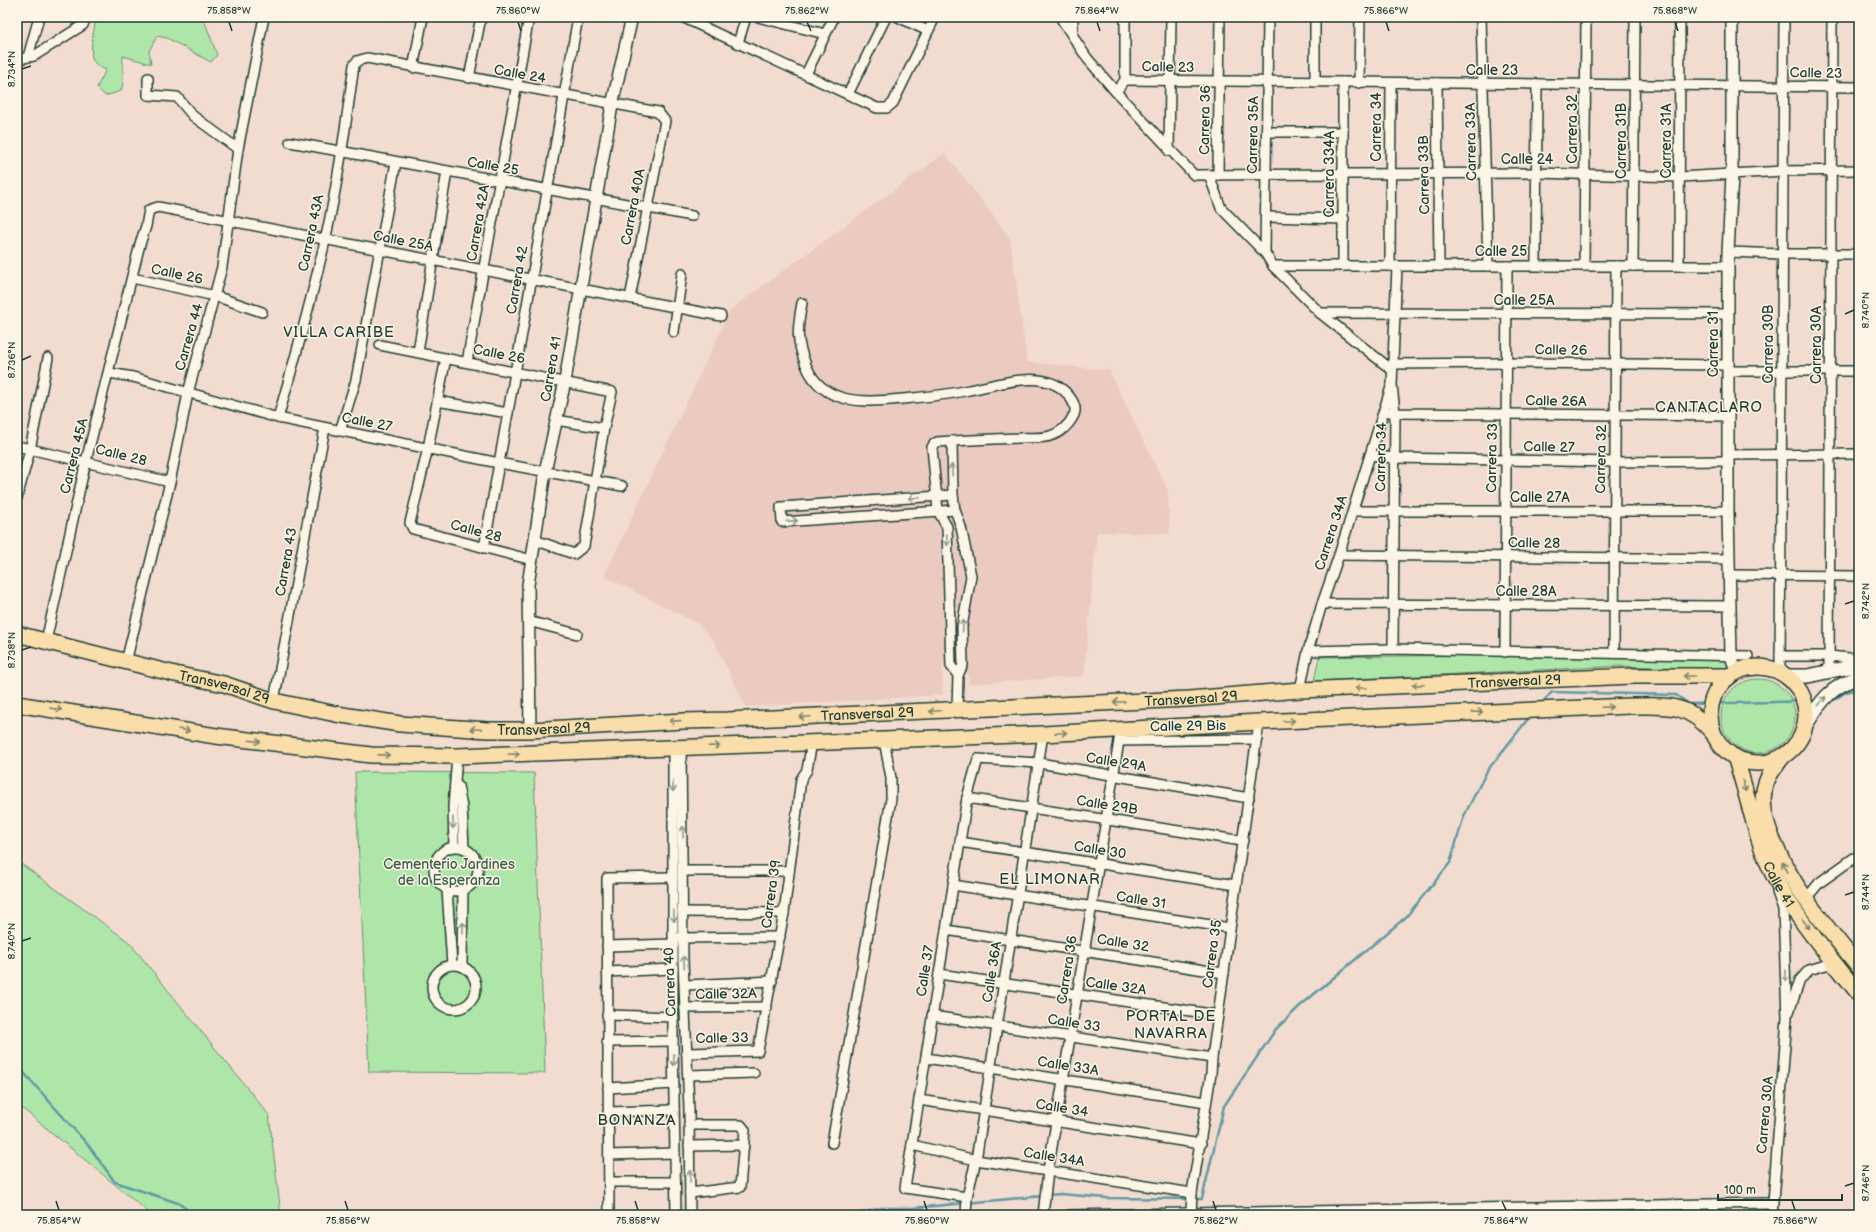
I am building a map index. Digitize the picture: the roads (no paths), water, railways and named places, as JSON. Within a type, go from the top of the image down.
[{"type":"highway","name":"Transversal 29","points":[[17,634],[175,674],[224,684],[274,701],[336,714],[400,724],[488,730],[530,730],[683,721],[736,720],[1189,699],[1300,690],[1633,676],[1732,674]]},
{"type":"highway","points":[[1755,666],[1768,667],[1784,674],[1798,686],[1804,698],[1807,711],[1806,725],[1798,743],[1783,756],[1771,761],[1759,763],[1746,762],[1735,757],[1722,747],[1713,733],[1709,717],[1710,705],[1720,684],[1732,674],[1755,666]]},
{"type":"highway","name":"Transversal 29","points":[[17,704],[216,736],[363,754],[457,756],[1043,734],[1120,735],[1260,722],[1663,706],[1680,708],[1694,715],[1704,722],[1713,733]]},
{"type":"highway","name":"Calle 41","points":[[1783,756],[1772,770],[1764,791],[1763,803],[1765,816],[1780,858],[1805,900],[1859,967]]},
{"type":"highway","name":"Calle 41","points":[[1735,757],[1758,836],[1775,878],[1793,907],[1859,994]]},
{"type":"main road","points":[[1784,674],[1808,676],[1829,673],[1859,665]]},
{"type":"main road","points":[[1806,725],[1820,702],[1830,692],[1843,683],[1859,677]]},
{"type":"street","points":[[28,57],[39,17]]},
{"type":"street","points":[[17,60],[34,56],[83,25],[86,17]]},
{"type":"street","name":"Carrera 44","points":[[126,662],[170,482],[188,393],[222,267],[227,221],[234,186],[238,149],[264,17]]},
{"type":"street","points":[[413,68],[423,17]]},
{"type":"street","points":[[469,78],[481,17]]},
{"type":"street","name":"Carrera 42A","points":[[467,362],[529,17]]},
{"type":"street","name":"Carrera 42","points":[[484,548],[578,17]]},
{"type":"street","name":"Carrera 41","points":[[530,730],[528,585],[545,472],[565,381],[612,105],[632,17]]},
{"type":"street","points":[[682,17],[877,108],[887,108],[893,103],[935,17]]},
{"type":"street","points":[[738,43],[746,17]]},
{"type":"street","points":[[758,17],[825,34]]},
{"type":"street","points":[[806,74],[834,17]]},
{"type":"street","points":[[848,94],[886,17]]},
{"type":"street","points":[[898,17],[928,31]]},
{"type":"street","points":[[1060,17],[1087,58],[1169,151]]},
{"type":"street","points":[[1073,17],[1073,36]]},
{"type":"street","points":[[1116,92],[1125,80],[1125,17]]},
{"type":"street","points":[[1169,151],[1171,17]]},
{"type":"street","name":"Carrera 36","points":[[1214,175],[1220,81],[1220,17]]},
{"type":"street","name":"Carrera 35A","points":[[1265,253],[1268,132],[1268,17]]},
{"type":"street","points":[[1315,17],[1315,82]]},
{"type":"street","points":[[1359,83],[1360,17]]},
{"type":"street","name":"Carrera 33A","points":[[1481,17],[1488,266]]},
{"type":"street","name":"Carrera 32","points":[[1584,266],[1587,85],[1586,17]]},
{"type":"street","name":"Carrera 31B","points":[[1633,266],[1635,177],[1635,17]]},
{"type":"street","name":"Carrera 31A","points":[[1679,266],[1680,17]]},
{"type":"street","name":"Carrera 31","points":[[1732,17],[1732,175],[1728,252],[1728,511],[1729,606],[1732,674]]},
{"type":"street","name":"Carrera 30B","points":[[1784,17],[1780,576],[1780,656],[1784,674]]},
{"type":"street","name":"Carrera 30A","points":[[1829,673],[1832,17]]},
{"type":"street","name":"Calle 24","points":[[367,58],[612,105],[658,112],[665,121]]},
{"type":"street","name":"Carrera 43A","points":[[278,418],[304,326],[325,240],[342,152],[354,64],[357,61],[367,58]]},
{"type":"street","points":[[148,78],[148,95],[177,96],[193,116],[238,149]]},
{"type":"street","name":"Calle 23","points":[[1125,80],[1343,82],[1391,84],[1437,83],[1859,87]]},
{"type":"street","name":"Carrera 334A","points":[[1343,82],[1343,266]]},
{"type":"street","name":"Carrera 33B","points":[[1437,83],[1439,266]]},
{"type":"street","name":"Carrera 34","points":[[1391,84],[1390,174],[1395,314],[1392,384],[1395,413],[1393,650]]},
{"type":"street","points":[[1536,265],[1537,84]]},
{"type":"street","name":"Carrera 40A","points":[[630,298],[665,121]]},
{"type":"street","points":[[1268,132],[1343,132]]},
{"type":"street","name":"Calle 25","points":[[290,142],[692,216]]},
{"type":"street","name":"Calle 24","points":[[1169,151],[1194,175],[1536,172],[1635,177],[1680,177],[1732,175],[1783,170],[1859,170]]},
{"type":"street","points":[[340,431],[356,380],[396,162]]},
{"type":"street","points":[[418,352],[447,171]]},
{"type":"street","points":[[1214,175],[1221,208],[1225,214],[1265,253],[1273,266],[1320,313],[1393,367]]},
{"type":"street","name":"Calle 25A","points":[[132,278],[149,210],[158,207],[721,316]]},
{"type":"street","points":[[1266,217],[1344,218]]},
{"type":"street","points":[[1728,252],[1859,254]]},
{"type":"street","name":"Calle 25","points":[[1273,266],[1728,266]]},
{"type":"street","name":"Carrera 33","points":[[1505,652],[1507,266]]},
{"type":"street","name":"Carrera 32","points":[[1614,653],[1616,266]]},
{"type":"street","points":[[674,332],[682,274]]},
{"type":"street","name":"Calle 26","points":[[132,278],[215,296],[262,312]]},
{"type":"street","name":"Carrera 45A","points":[[46,641],[86,461],[132,278]]},
{"type":"street","points":[[802,303],[798,324],[797,342],[803,359],[811,377],[824,389],[836,396],[860,402],[914,398],[970,390],[1003,382],[1034,380],[1051,382],[1062,387],[1074,402],[1075,413],[1069,425],[1049,436],[938,442],[932,447],[938,511],[946,527],[951,666],[958,675]]},
{"type":"street","name":"Calle 25A","points":[[1320,313],[1616,315],[1728,314]]},
{"type":"street","name":"Calle 26","points":[[380,345],[565,381],[612,392],[604,428]]},
{"type":"street","points":[[17,498],[30,450],[48,358]]},
{"type":"street","points":[[428,448],[446,358]]},
{"type":"street","name":"Calle 26","points":[[1393,367],[1506,363],[1728,368],[1782,371],[1859,371]]},
{"type":"street","name":"Calle 27","points":[[109,373],[133,377],[278,418],[499,463],[622,486]]},
{"type":"street","name":"Carrera 34A","points":[[1300,690],[1308,651],[1322,604],[1353,511],[1392,384]]},
{"type":"street","points":[[437,401],[508,413]]},
{"type":"street","name":"Calle 26A","points":[[1384,410],[1395,413],[1728,416]]},
{"type":"street","points":[[535,540],[574,554],[584,546],[604,428],[556,420]]},
{"type":"street","name":"Carrera 43","points":[[274,701],[324,428]]},
{"type":"street","points":[[952,441],[953,495],[955,510],[961,527],[971,576],[962,627],[963,665],[958,675],[957,710]]},
{"type":"street","name":"Calle 28","points":[[17,446],[86,461],[170,482]]},
{"type":"street","name":"Calle 28","points":[[428,448],[410,523],[413,529],[532,560]]},
{"type":"street","name":"Calle 27","points":[[1370,455],[1394,458],[1615,462],[1781,455],[1859,454]]},
{"type":"street","points":[[953,495],[781,507],[782,522],[955,510]]},
{"type":"street","points":[[860,501],[863,516]]},
{"type":"street","name":"Calle 27A","points":[[1353,511],[1728,511]]},
{"type":"street","name":"Calle 28","points":[[1339,555],[1729,559]]},
{"type":"street","points":[[1729,575],[1859,576]]},
{"type":"street","name":"Calle 28A","points":[[1322,604],[1729,606]]},
{"type":"street","points":[[528,621],[577,634]]},
{"type":"street","points":[[1308,651],[1393,650],[1748,656]]},
{"type":"street","points":[[1780,656],[1829,656],[1859,659]]},
{"type":"street","name":"Carrera 35","points":[[1191,1213],[1192,1193],[1260,722]]},
{"type":"street","name":"Calle 36A","points":[[966,1214],[967,1199],[976,1160],[991,1069],[1043,734]]},
{"type":"street","name":"Carrera 36","points":[[1043,1215],[1048,1171],[1120,735]]},
{"type":"street","name":"Calle 29 Bis","points":[[1120,735],[1257,739]]},
{"type":"street","points":[[832,1143],[891,799],[891,778],[884,740]]},
{"type":"street","name":"Carrera 39","points":[[758,1051],[784,913],[788,871],[801,779],[807,770],[812,742]]},
{"type":"street","name":"Carrera 40","points":[[676,1215],[673,969],[682,912],[684,871],[677,747]]},
{"type":"street","name":"Carrera 40","points":[[677,747],[673,877],[677,940],[685,985],[690,1215]]},
{"type":"street","points":[[457,756],[456,772],[458,807],[464,848]]},
{"type":"street","name":"Calle 29A","points":[[978,759],[1038,763],[1249,798]]},
{"type":"street","name":"Calle 37","points":[[967,1199],[905,1188],[967,798],[978,759]]},
{"type":"street","name":"Calle 29B","points":[[967,798],[1243,841]]},
{"type":"street","points":[[454,846],[458,807]]},
{"type":"street","points":[[1758,836],[1760,853],[1783,909],[1787,1018]]},
{"type":"street","name":"Calle 30","points":[[960,842],[1236,885]]},
{"type":"street","points":[[454,846],[464,848],[473,854],[478,869],[475,879],[463,890],[447,889],[438,883],[434,863],[440,853],[454,846]]},
{"type":"street","points":[[1805,900],[1819,883],[1854,858],[1859,858]]},
{"type":"street","points":[[684,871],[788,871]]},
{"type":"street","points":[[610,1215],[607,1015],[607,878],[673,877]]},
{"type":"street","name":"Calle 31","points":[[954,885],[1230,928]]},
{"type":"street","points":[[447,889],[452,965]]},
{"type":"street","points":[[462,966],[463,890]]},
{"type":"street","points":[[448,912],[463,912]]},
{"type":"street","points":[[682,912],[784,913]]},
{"type":"street","name":"Calle 32","points":[[946,930],[1224,973]]},
{"type":"street","points":[[608,946],[677,940],[780,937]]},
{"type":"street","points":[[1787,1018],[1800,980],[1809,970],[1829,964],[1847,979]]},
{"type":"street","points":[[452,965],[462,966],[474,977],[476,992],[471,1002],[467,1006],[452,1010],[442,1006],[438,1002],[433,993],[432,982],[441,969],[452,965]]},
{"type":"street","points":[[607,972],[673,969]]},
{"type":"street","name":"Calle 32A","points":[[939,974],[1218,1015]]},
{"type":"street","points":[[685,985],[772,981]]},
{"type":"street","name":"Calle 32A","points":[[685,1008],[767,1007]]},
{"type":"street","points":[[607,1015],[674,1017]]},
{"type":"street","name":"Calle 33","points":[[932,1016],[1212,1058]]},
{"type":"street","name":"Carrera 30A","points":[[1772,1215],[1787,1018]]},
{"type":"street","points":[[608,1042],[673,1041]]},
{"type":"street","name":"Calle 33","points":[[687,1053],[758,1051]]},
{"type":"street","name":"Calle 33A","points":[[926,1058],[1206,1102]]},
{"type":"street","points":[[688,1075],[754,1073]]},
{"type":"street","points":[[608,1088],[674,1084]]},
{"type":"street","name":"Calle 34","points":[[919,1100],[1200,1144]]},
{"type":"street","points":[[608,1112],[674,1110]]},
{"type":"street","points":[[689,1125],[741,1125],[745,1130],[740,1187],[690,1193]]},
{"type":"street","points":[[689,1146],[744,1145]]},
{"type":"street","name":"Calle 34A","points":[[912,1145],[976,1160],[1192,1193]]},
{"type":"street","points":[[609,1156],[675,1153]]},
{"type":"street","points":[[610,1182],[675,1182]]},
{"type":"street","points":[[1069,1215],[1598,1211],[1658,1205],[1772,1203]]},
{"type":"street","points":[[1714,1204],[1714,1215]]},
{"type":"street","points":[[1658,1205],[1658,1215]]},
{"type":"waterway","points":[[1829,700],[1834,700],[1846,692],[1859,689]]},
{"type":"waterway","points":[[1541,704],[1552,692],[1676,695],[1689,704],[1818,701]]},
{"type":"waterway","points":[[1048,1195],[1061,1194],[1106,1198],[1202,1199],[1224,1106],[1276,1029],[1300,1006],[1406,917],[1450,863],[1464,816],[1487,771],[1531,715]]},
{"type":"waterway","points":[[17,1065],[88,1145],[115,1182],[181,1204],[192,1215]]},
{"type":"waterway","points":[[853,1215],[881,1208],[913,1208],[1043,1196]]},
{"type":"district","name":"VILLA CARIBE","points":[[339,332]]},
{"type":"district","name":"CANTACLARO","points":[[1709,407]]},
{"type":"district","name":"EL LIMONAR","points":[[1050,879]]},
{"type":"district","name":"PORTAL DE NAVARRA","points":[[1171,1024]]},
{"type":"district","name":"BONANZA","points":[[637,1120]]},
{"type":"park label","name":"Cementerio Jardines de la Esperanza","points":[[449,872]]}]
